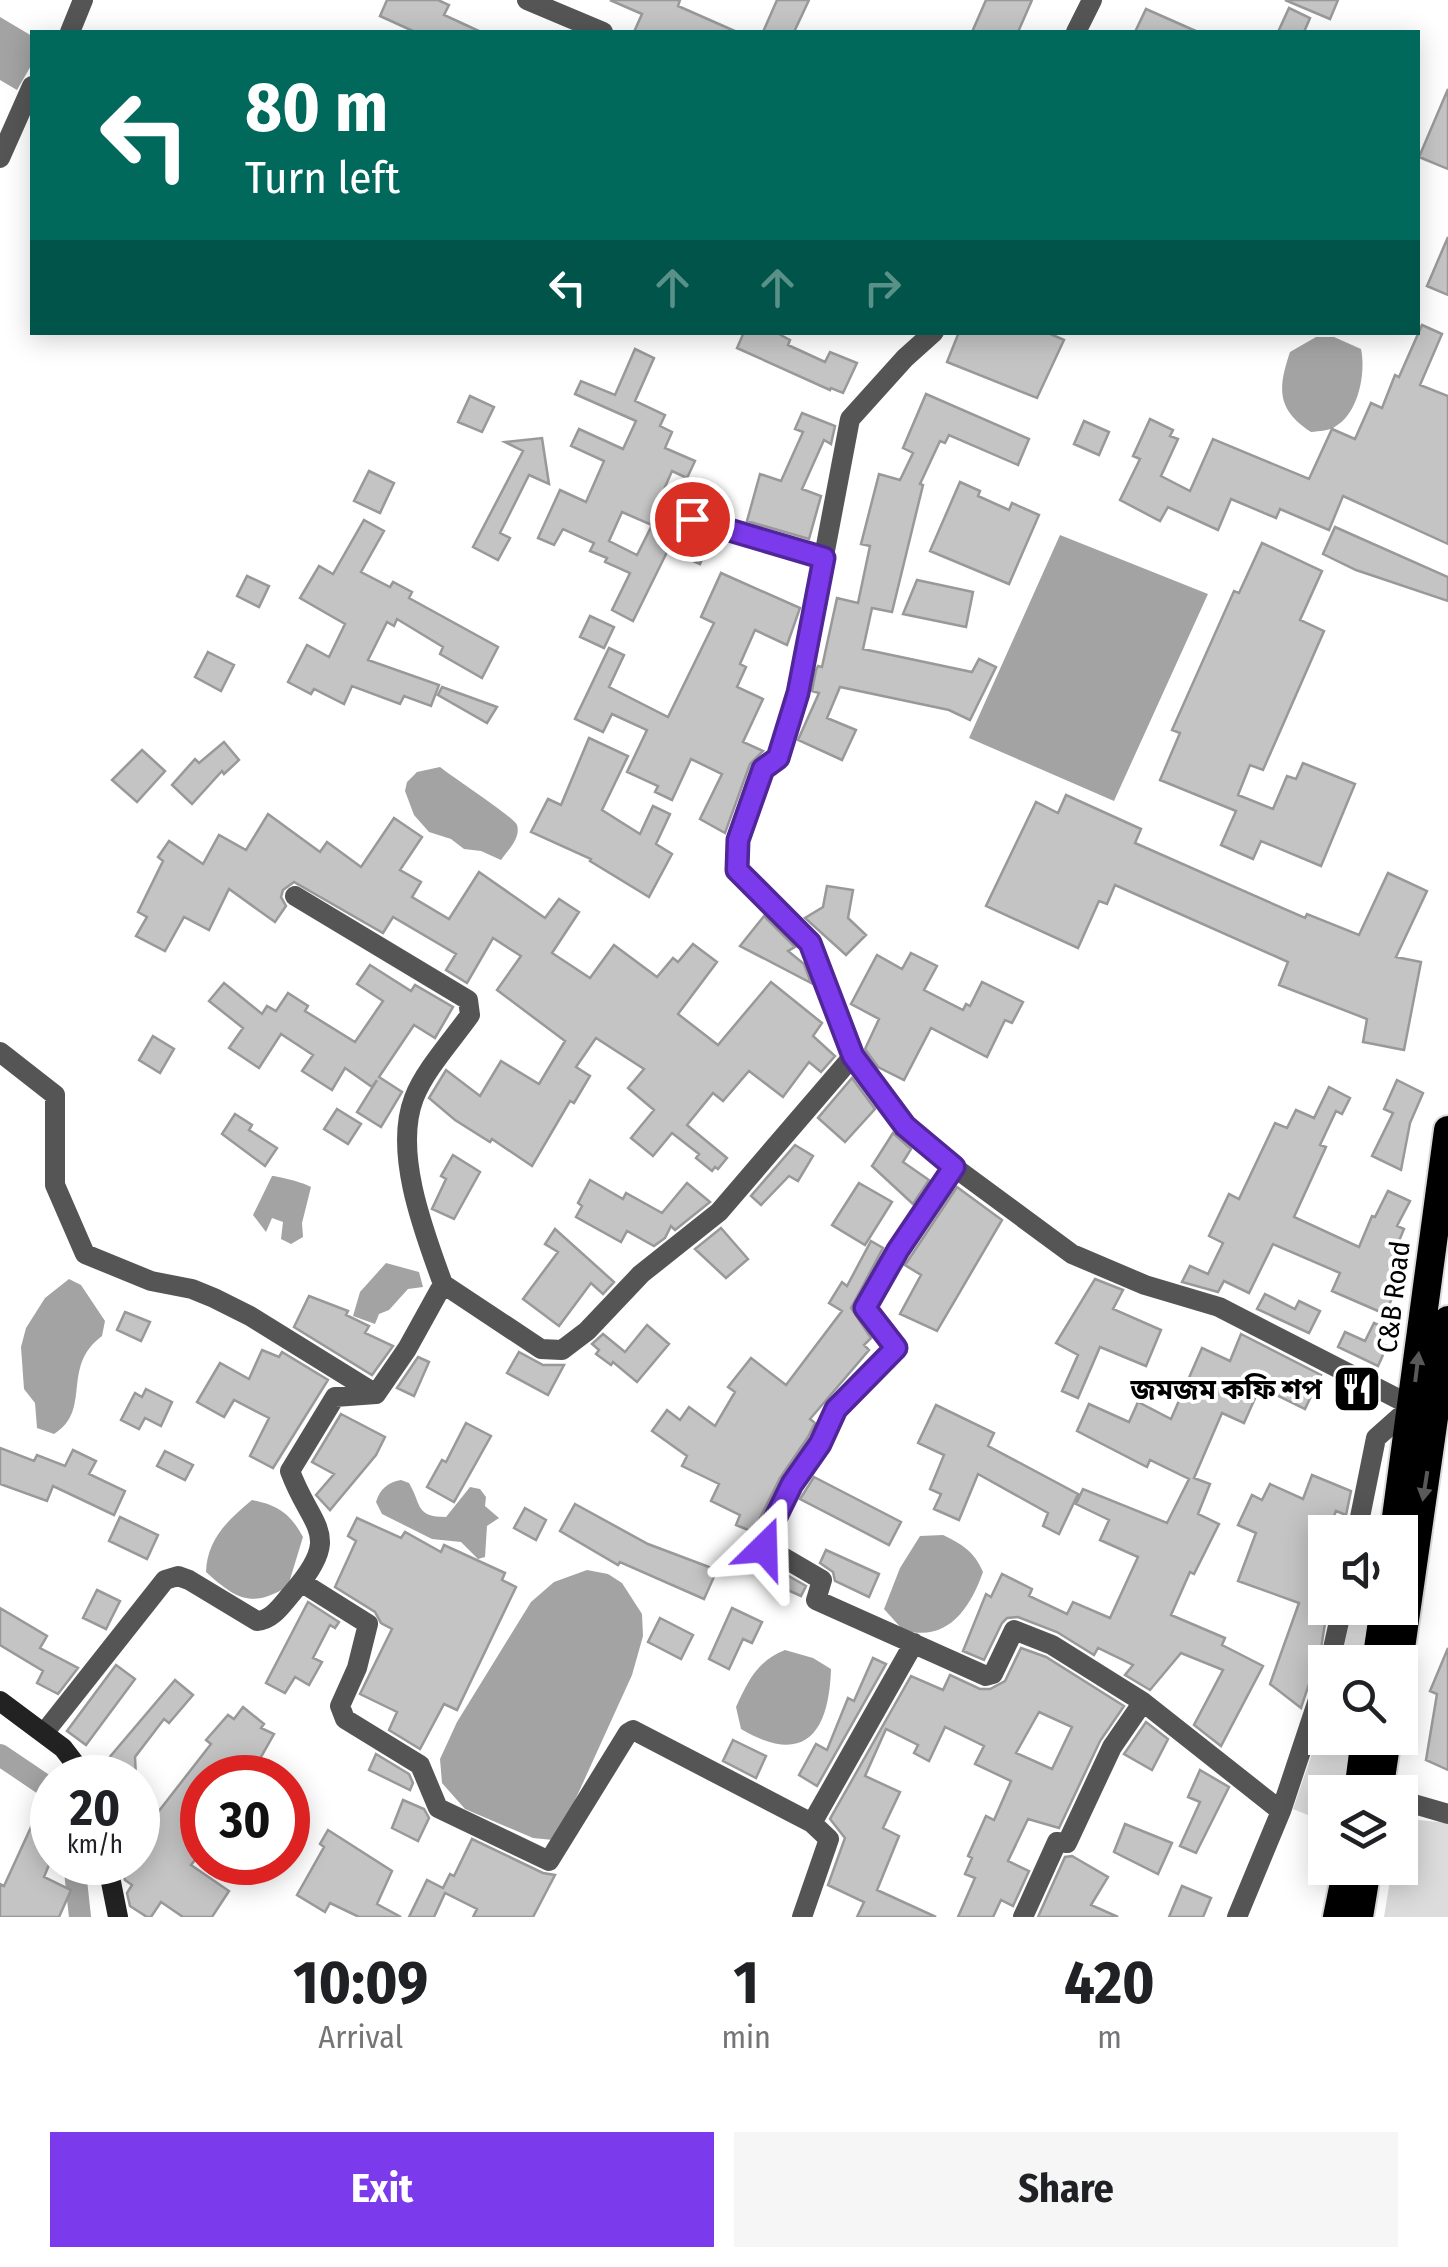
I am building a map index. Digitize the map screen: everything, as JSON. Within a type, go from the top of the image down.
[{"type":"highway","name":"C&B Road","points":[[1396,1515],[1448,1130]]},
{"type":"highway","name":"C&B Road","points":[[1400,1645],[1448,1320]]},
{"type":"highway","points":[[1338,1917],[1344,1885]]},
{"type":"highway","points":[[1359,1917],[1364,1885]]},
{"type":"main road","points":[[0,1700],[68,1755]]},
{"type":"main road","points":[[112,1885],[118,1917]]},
{"type":"street","points":[[71,30],[83,0]]},
{"type":"street","points":[[527,0],[597,30]]},
{"type":"street","points":[[1077,30],[1092,0]]},
{"type":"street","points":[[0,158],[30,90]]},
{"type":"street","points":[[931,335],[850,419],[798,693],[778,758],[763,769],[738,840],[737,870],[810,943],[853,1056],[905,1126],[954,1167],[1072,1254],[1145,1286],[1219,1307],[1412,1406],[1376,1438],[1360,1515]]},
{"type":"street","points":[[692,519],[824,558]]},
{"type":"street","points":[[295,896],[468,1000],[470,1015],[414,1095],[405,1134],[414,1187],[443,1284],[541,1349],[562,1350],[587,1332],[641,1274],[719,1212],[853,1056]]},
{"type":"street","points":[[0,1052],[55,1095],[54,1185],[84,1254],[150,1281],[214,1298],[376,1394]]},
{"type":"street","points":[[954,1167],[898,1250],[865,1308],[895,1345],[895,1351],[836,1409],[820,1444],[792,1484],[762,1546],[822,1580],[816,1600],[990,1677],[1013,1632],[1017,1630],[1052,1645],[1143,1702],[1282,1811]]},
{"type":"street","points":[[376,1394],[407,1349],[443,1284]]},
{"type":"street","points":[[44,1733],[165,1580],[178,1576],[190,1580],[257,1622],[274,1613],[321,1551],[319,1527],[290,1471],[335,1397],[376,1394]]},
{"type":"street","points":[[301,1582],[368,1624],[357,1668],[340,1706],[345,1719],[423,1767],[438,1808],[549,1861],[628,1733],[634,1730],[812,1823],[830,1840],[802,1917]]},
{"type":"street","points":[[812,1823],[914,1643]]},
{"type":"street","points":[[1023,1917],[1057,1842],[1067,1843],[1112,1746],[1143,1702]]},
{"type":"street","points":[[1237,1917],[1282,1811],[1308,1731]]},
{"type":"street","points":[[1418,1805],[1448,1814]]},
{"type":"shaded area","points":[[0,17],[30,35],[30,67],[17,90],[0,80]]},
{"type":"shaded area","points":[[1316,337],[1334,337],[1361,349],[1362,369],[1359,391],[1344,420],[1331,429],[1311,432],[1291,415],[1282,387],[1290,352]]},
{"type":"shaded area","points":[[1060,535],[1208,594],[1114,801],[969,738]]},
{"type":"shaded area","points":[[440,767],[517,825],[516,839],[501,860],[464,849],[451,839],[429,832],[414,815],[405,791],[407,782],[417,772]]},
{"type":"shaded area","points":[[272,1176],[311,1187],[302,1223],[303,1237],[291,1244],[281,1239],[283,1222],[272,1218],[266,1232],[253,1215]]},
{"type":"shaded area","points":[[386,1263],[419,1272],[423,1287],[408,1289],[389,1310],[379,1314],[375,1324],[353,1316],[360,1292]]},
{"type":"shaded area","points":[[69,1279],[81,1285],[105,1321],[102,1336],[82,1361],[72,1413],[54,1434],[37,1428],[35,1403],[24,1389],[21,1347],[26,1328],[45,1298]]},
{"type":"shaded area","points":[[401,1480],[409,1483],[424,1512],[436,1516],[446,1517],[470,1487],[480,1489],[486,1497],[485,1506],[499,1518],[487,1526],[485,1557],[478,1559],[461,1542],[432,1539],[382,1514],[376,1502],[380,1493],[388,1484]]},
{"type":"shaded area","points":[[252,1500],[282,1511],[303,1537],[288,1586],[254,1599],[226,1589],[206,1572],[215,1540]]},
{"type":"shaded area","points":[[943,1535],[976,1559],[983,1572],[978,1586],[964,1610],[944,1627],[919,1633],[903,1630],[884,1609],[900,1568],[920,1536]]},
{"type":"shaded area","points":[[587,1570],[608,1574],[622,1583],[642,1614],[643,1636],[632,1675],[561,1831],[553,1840],[533,1838],[465,1809],[442,1783],[440,1759],[457,1722],[531,1602],[554,1582]]},
{"type":"shaded area","points":[[1349,1625],[1380,1625],[1377,1645],[1344,1645]]},
{"type":"shaded area","points":[[785,1650],[813,1658],[831,1669],[825,1711],[818,1726],[797,1743],[781,1744],[741,1729],[736,1707],[760,1666]]},
{"type":"shaded area","points":[[1312,1755],[1360,1755],[1357,1775],[1308,1775],[1308,1815],[1293,1809]]},
{"type":"shaded area","points":[[1418,1820],[1448,1823],[1448,1917],[1384,1917],[1389,1885],[1418,1885]]},
{"type":"building","points":[[387,0],[438,0],[449,5],[444,15],[477,30],[411,30],[380,16]]},
{"type":"building","points":[[610,0],[680,0],[678,6],[732,30],[635,30],[642,14]]},
{"type":"building","points":[[777,0],[809,0],[795,30],[764,30]]},
{"type":"building","points":[[986,0],[1032,0],[1019,30],[973,30]]},
{"type":"building","points":[[1285,0],[1338,0],[1330,19]]},
{"type":"building","points":[[1289,8],[1310,18],[1305,30],[1279,30]]},
{"type":"building","points":[[1146,9],[1193,30],[1136,30]]},
{"type":"building","points":[[1448,89],[1448,169],[1420,155]]},
{"type":"building","points":[[1448,237],[1448,295],[1427,286]]},
{"type":"building","points":[[1422,325],[1442,334],[1420,385],[1448,396],[1448,544],[1343,496],[1329,530],[1280,509],[1276,518],[1231,499],[1218,530],[1168,507],[1160,521],[1120,500],[1140,459],[1133,456],[1150,419],[1173,430],[1170,436],[1178,439],[1161,476],[1190,491],[1213,439],[1309,479],[1332,429],[1355,439],[1371,403],[1382,408]]},
{"type":"building","points":[[743,335],[781,335],[790,340],[788,345],[825,362],[830,352],[857,363],[843,393],[737,348]]},
{"type":"building","points":[[958,335],[1053,335],[1064,340],[1037,398],[947,362]]},
{"type":"building","points":[[635,349],[654,358],[635,401],[665,415],[660,426],[672,432],[665,448],[695,461],[687,478],[672,471],[659,501],[682,511],[674,529],[708,544],[700,564],[668,550],[633,621],[612,610],[630,573],[590,551],[594,543],[563,529],[554,545],[538,538],[560,490],[586,502],[604,461],[571,446],[579,429],[623,449],[636,421],[575,394],[581,381],[615,395]],"holes":[[[622,512],[652,525],[637,555],[609,541]]]},
{"type":"building","points":[[926,394],[1029,439],[1018,465],[949,435],[945,443],[940,441],[920,484],[923,485],[892,612],[872,608],[863,649],[972,672],[979,659],[996,667],[970,720],[949,710],[840,687],[827,718],[856,730],[842,760],[798,740],[819,693],[812,691],[816,670],[822,667],[837,598],[858,603],[870,546],[861,544],[879,474],[900,480],[913,453],[903,448]]},
{"type":"building","points":[[470,396],[494,407],[482,432],[458,422]]},
{"type":"building","points":[[802,413],[835,426],[831,444],[824,440],[802,489],[821,496],[809,539],[747,521],[760,474],[781,481],[803,432],[795,429]]},
{"type":"building","points":[[1084,421],[1109,432],[1099,455],[1074,444]]},
{"type":"building","points":[[542,438],[549,484],[529,475],[500,533],[510,538],[498,560],[473,547],[523,451],[505,442]]},
{"type":"building","points":[[369,471],[394,483],[380,513],[354,501]]},
{"type":"building","points":[[960,482],[980,491],[978,496],[1009,510],[1012,503],[1039,515],[1009,584],[930,551]]},
{"type":"building","points":[[364,520],[384,531],[361,572],[390,587],[393,582],[412,592],[409,598],[498,647],[482,678],[440,654],[443,647],[397,619],[394,626],[387,622],[368,660],[439,685],[431,706],[404,696],[400,704],[352,686],[344,704],[288,682],[307,645],[329,657],[345,624],[300,598],[319,566],[333,574]]},
{"type":"building","points":[[1335,527],[1448,577],[1448,601],[1356,570],[1323,554]]},
{"type":"building","points":[[1262,543],[1322,571],[1300,620],[1324,631],[1263,770],[1250,765],[1238,795],[1273,809],[1287,776],[1296,779],[1303,763],[1355,784],[1321,866],[1261,841],[1253,859],[1221,845],[1236,811],[1160,780],[1180,733],[1172,730],[1234,591],[1239,593]]},
{"type":"building","points":[[721,573],[800,608],[787,645],[755,630],[740,664],[746,667],[737,687],[763,699],[743,742],[763,751],[750,764],[725,833],[700,819],[722,774],[691,759],[672,800],[655,792],[658,786],[627,772],[647,730],[612,714],[603,732],[575,719],[609,648],[624,655],[609,687],[668,717],[714,623],[701,617]]},
{"type":"building","points":[[247,576],[269,586],[259,607],[237,596]]},
{"type":"building","points":[[917,580],[973,592],[966,627],[903,614]]},
{"type":"building","points":[[590,616],[614,627],[604,648],[580,637]]},
{"type":"building","points":[[208,652],[234,665],[221,691],[195,677]]},
{"type":"building","points":[[442,687],[497,707],[487,723],[438,695]]},
{"type":"building","points":[[589,738],[628,756],[602,810],[640,834],[653,806],[670,814],[656,844],[672,854],[649,897],[591,859],[531,832],[548,799],[561,805]]},
{"type":"building","points":[[224,742],[239,760],[224,774],[222,771],[192,804],[172,785],[195,759],[199,763]]},
{"type":"building","points":[[142,750],[165,771],[137,802],[112,780]]},
{"type":"building","points":[[1066,795],[1141,829],[1135,843],[1305,918],[1307,914],[1359,935],[1388,873],[1427,891],[1396,957],[1421,962],[1404,1050],[1363,1042],[1367,1019],[1279,985],[1288,962],[1115,885],[1107,904],[1099,901],[1078,948],[986,906],[1036,802],[1058,813]]},
{"type":"building","points":[[268,814],[320,852],[327,842],[361,867],[394,818],[422,837],[400,870],[421,882],[412,897],[449,919],[479,872],[545,918],[559,899],[579,912],[552,953],[590,978],[614,945],[657,977],[673,958],[678,962],[693,944],[717,962],[678,1014],[718,1045],[771,982],[822,1023],[813,1036],[835,1056],[821,1072],[809,1062],[783,1097],[749,1071],[723,1101],[713,1093],[687,1125],[727,1158],[712,1171],[696,1158],[699,1154],[672,1133],[653,1156],[631,1138],[654,1110],[628,1088],[644,1069],[596,1038],[576,1067],[590,1076],[574,1103],[570,1101],[532,1166],[455,1120],[429,1098],[446,1070],[480,1096],[501,1061],[539,1084],[565,1041],[497,990],[521,956],[493,938],[467,983],[446,970],[456,954],[393,917],[383,933],[294,882],[283,890],[281,897],[286,906],[275,922],[229,889],[209,930],[184,917],[165,951],[136,936],[147,917],[138,912],[163,861],[158,857],[169,841],[203,864],[219,835],[246,850]]},
{"type":"building","points":[[827,886],[853,890],[848,918],[866,935],[846,955],[805,918],[823,907]]},
{"type":"building","points":[[764,916],[795,947],[788,951],[804,964],[811,983],[740,946]]},
{"type":"building","points":[[911,953],[937,966],[924,990],[963,1010],[966,1004],[970,1006],[982,982],[1023,1002],[1012,1023],[1005,1020],[987,1057],[931,1028],[904,1080],[878,1067],[865,1049],[879,1019],[851,1004],[877,955],[902,969]]},
{"type":"building","points":[[370,965],[411,991],[415,985],[453,1007],[435,1038],[414,1025],[379,1077],[402,1092],[381,1127],[357,1112],[377,1080],[372,1087],[345,1068],[332,1090],[302,1071],[313,1055],[281,1034],[259,1068],[229,1048],[243,1028],[209,1001],[224,983],[262,1014],[267,1006],[276,1011],[288,993],[308,1006],[305,1011],[355,1042],[383,1001],[357,984]]},
{"type":"building","points":[[153,1036],[174,1049],[160,1073],[139,1060]]},
{"type":"building","points":[[852,1078],[875,1109],[845,1142],[818,1118]]},
{"type":"building","points":[[1397,1080],[1423,1093],[1410,1123],[1401,1170],[1372,1156],[1393,1113],[1384,1109]]},
{"type":"building","points":[[1329,1087],[1350,1098],[1342,1114],[1336,1111],[1320,1145],[1326,1147],[1294,1217],[1359,1247],[1388,1191],[1410,1201],[1397,1226],[1404,1229],[1389,1265],[1398,1269],[1390,1286],[1396,1289],[1385,1314],[1332,1291],[1340,1273],[1273,1244],[1249,1293],[1224,1281],[1218,1292],[1182,1282],[1190,1266],[1208,1274],[1223,1243],[1209,1236],[1229,1194],[1239,1199],[1275,1123],[1287,1128],[1296,1110],[1314,1118]]},
{"type":"building","points":[[337,1109],[361,1124],[348,1144],[324,1129]]},
{"type":"building","points":[[235,1114],[252,1125],[249,1130],[277,1148],[265,1166],[222,1134]]},
{"type":"building","points":[[893,1133],[911,1149],[903,1162],[929,1180],[913,1204],[872,1166]]},
{"type":"building","points":[[795,1145],[813,1156],[798,1181],[789,1176],[761,1205],[751,1196]]},
{"type":"building","points":[[453,1155],[480,1172],[454,1219],[432,1209],[446,1179],[441,1176]]},
{"type":"building","points":[[590,1180],[623,1199],[626,1193],[662,1213],[687,1183],[710,1202],[675,1230],[671,1226],[665,1238],[654,1246],[627,1231],[621,1242],[576,1217],[582,1206],[578,1203]]},
{"type":"building","points":[[859,1183],[892,1202],[865,1245],[832,1225]]},
{"type":"building","points":[[957,1187],[1002,1220],[937,1331],[900,1314],[921,1275],[905,1265]]},
{"type":"building","points":[[721,1228],[748,1259],[726,1278],[695,1249]]},
{"type":"building","points":[[555,1229],[614,1282],[603,1294],[591,1283],[559,1326],[523,1299],[558,1252],[545,1244]]},
{"type":"building","points":[[871,1241],[883,1248],[851,1308],[871,1338],[864,1345],[869,1350],[810,1419],[815,1423],[808,1437],[780,1478],[753,1532],[736,1525],[740,1515],[711,1501],[719,1484],[682,1466],[687,1456],[652,1431],[667,1410],[680,1420],[689,1407],[715,1426],[735,1392],[728,1387],[751,1358],[786,1385],[842,1311],[829,1303],[842,1282],[847,1286]]},
{"type":"building","points":[[1095,1279],[1123,1290],[1113,1309],[1161,1330],[1146,1366],[1100,1347],[1078,1398],[1062,1391],[1078,1355],[1056,1343]]},
{"type":"building","points":[[1265,1294],[1295,1309],[1299,1301],[1320,1311],[1309,1333],[1257,1309]]},
{"type":"building","points":[[309,1296],[348,1311],[346,1315],[369,1326],[365,1333],[393,1346],[372,1375],[294,1327]]},
{"type":"building","points":[[125,1312],[150,1322],[141,1341],[117,1330]]},
{"type":"building","points":[[1374,1323],[1389,1330],[1378,1366],[1338,1347],[1345,1332],[1365,1341]]},
{"type":"building","points":[[647,1325],[669,1344],[637,1382],[596,1354],[599,1350],[592,1344],[603,1334],[625,1352]]},
{"type":"building","points":[[1241,1334],[1321,1375],[1305,1409],[1260,1387],[1244,1423],[1222,1413],[1194,1478],[1210,1484],[1198,1514],[1219,1524],[1194,1574],[1190,1572],[1171,1615],[1225,1638],[1222,1645],[1263,1666],[1221,1746],[1194,1725],[1223,1670],[1181,1653],[1150,1690],[1125,1675],[1133,1665],[1098,1648],[1094,1655],[1057,1632],[1018,1617],[1002,1623],[984,1660],[963,1651],[986,1594],[991,1597],[1002,1574],[1032,1589],[1029,1596],[1067,1614],[1073,1602],[1110,1618],[1138,1557],[1100,1540],[1109,1520],[1076,1504],[1083,1489],[1167,1523],[1189,1479],[1150,1460],[1147,1467],[1077,1431],[1089,1404],[1129,1422],[1138,1402],[1171,1419],[1202,1348],[1230,1361]]},
{"type":"building","points":[[262,1350],[279,1357],[282,1352],[328,1380],[273,1468],[250,1456],[269,1418],[234,1400],[224,1417],[197,1402],[220,1363],[249,1379]]},
{"type":"building","points":[[519,1352],[543,1365],[564,1365],[548,1395],[507,1373]]},
{"type":"building","points":[[418,1357],[429,1362],[414,1396],[397,1388]]},
{"type":"building","points":[[146,1389],[172,1402],[161,1426],[145,1418],[139,1429],[121,1420],[135,1393],[142,1397]]},
{"type":"building","points":[[936,1405],[994,1433],[988,1446],[1078,1494],[1059,1534],[1043,1526],[1048,1513],[978,1474],[959,1520],[934,1509],[941,1494],[930,1489],[944,1455],[918,1443]]},
{"type":"building","points":[[341,1414],[385,1437],[376,1455],[330,1510],[316,1495],[334,1474],[312,1462]]},
{"type":"building","points":[[466,1423],[491,1436],[454,1502],[427,1487],[442,1460],[446,1462]]},
{"type":"building","points":[[0,1448],[34,1461],[37,1455],[65,1466],[73,1450],[96,1461],[89,1474],[125,1491],[114,1515],[53,1486],[47,1501],[0,1484]]},
{"type":"building","points":[[165,1451],[193,1465],[185,1480],[157,1466]]},
{"type":"building","points":[[1312,1475],[1351,1491],[1346,1515],[1336,1511],[1334,1515],[1308,1515],[1308,1625],[1325,1625],[1322,1645],[1308,1645],[1308,1687],[1301,1708],[1270,1684],[1299,1603],[1238,1581],[1256,1533],[1238,1525],[1252,1495],[1262,1500],[1270,1484],[1303,1499]]},
{"type":"building","points":[[814,1477],[901,1522],[889,1545],[800,1499]]},
{"type":"building","points":[[575,1504],[648,1544],[717,1570],[704,1599],[620,1562],[618,1565],[560,1531]]},
{"type":"building","points":[[525,1508],[546,1520],[536,1540],[514,1528]]},
{"type":"building","points":[[120,1517],[158,1535],[147,1559],[109,1541]]},
{"type":"building","points":[[357,1518],[401,1538],[405,1532],[441,1552],[444,1545],[505,1573],[502,1580],[516,1587],[457,1710],[444,1704],[420,1749],[389,1730],[397,1712],[360,1694],[392,1629],[381,1623],[375,1612],[335,1587],[356,1541],[348,1536]]},
{"type":"building","points":[[826,1550],[879,1574],[869,1597],[835,1581],[833,1572],[820,1563]]},
{"type":"building","points":[[766,1563],[806,1586],[801,1596],[759,1577]]},
{"type":"building","points":[[97,1590],[120,1601],[106,1629],[83,1618]]},
{"type":"building","points":[[308,1602],[339,1622],[335,1628],[330,1625],[313,1658],[322,1662],[309,1685],[295,1677],[285,1693],[266,1683]]},
{"type":"building","points":[[0,1608],[47,1636],[40,1648],[78,1668],[58,1694],[37,1683],[43,1671],[0,1645]]},
{"type":"building","points":[[732,1608],[762,1622],[752,1643],[743,1639],[729,1669],[709,1659]]},
{"type":"building","points":[[660,1618],[693,1635],[681,1659],[648,1642]]},
{"type":"building","points":[[1021,1648],[1046,1657],[1124,1706],[1100,1741],[1059,1828],[1028,1819],[1008,1861],[1029,1871],[1013,1906],[1001,1900],[993,1917],[958,1917],[975,1878],[965,1874],[972,1858],[968,1856],[986,1816],[994,1820],[1011,1781],[975,1764],[984,1746],[945,1727],[929,1761],[914,1753],[918,1745],[886,1729],[865,1776],[900,1792],[883,1828],[899,1836],[877,1890],[936,1917],[857,1917],[864,1902],[828,1885],[845,1838],[830,1819],[911,1676],[943,1690],[950,1675],[980,1689],[990,1689],[1005,1681]],"holes":[[[1039,1712],[1072,1727],[1052,1769],[1016,1753]]]},
{"type":"building","points":[[1448,1648],[1448,1770],[1426,1760],[1437,1694],[1430,1691]]},
{"type":"building","points":[[873,1658],[886,1664],[817,1786],[799,1775],[816,1744],[827,1750],[848,1698],[854,1701]]},
{"type":"building","points":[[116,1665],[135,1679],[86,1745],[67,1731]]},
{"type":"building","points":[[175,1680],[193,1695],[169,1723],[164,1719],[137,1755],[111,1755]]},
{"type":"building","points":[[243,1707],[264,1724],[261,1728],[274,1734],[262,1755],[202,1755],[211,1744],[206,1740],[228,1715],[234,1719]]},
{"type":"building","points":[[1146,1722],[1168,1739],[1152,1770],[1124,1754]]},
{"type":"building","points":[[733,1740],[766,1756],[756,1778],[723,1761]]},
{"type":"building","points":[[376,1754],[409,1774],[413,1783],[410,1790],[369,1770]]},
{"type":"building","points":[[1200,1770],[1229,1787],[1196,1853],[1180,1846],[1200,1802],[1188,1797]]},
{"type":"building","points":[[180,1784],[180,1885],[220,1885],[229,1891],[212,1917],[183,1917],[161,1902],[147,1917],[130,1906],[127,1893],[132,1885],[160,1885],[160,1810]]},
{"type":"building","points":[[403,1800],[424,1809],[429,1818],[418,1841],[392,1828]]},
{"type":"building","points":[[1125,1824],[1172,1843],[1158,1874],[1114,1852]]},
{"type":"building","points":[[30,1829],[30,1885],[61,1885],[71,1890],[59,1917],[0,1917],[0,1884],[4,1886]]},
{"type":"building","points":[[328,1830],[392,1871],[377,1904],[401,1917],[359,1917],[330,1903],[325,1912],[297,1895],[303,1885],[310,1885],[310,1872],[324,1847],[320,1844]]},
{"type":"building","points":[[472,1839],[555,1875],[533,1917],[473,1917],[477,1909],[445,1893],[434,1917],[409,1917],[427,1880],[443,1888],[450,1874],[454,1876]]},
{"type":"building","points":[[1072,1856],[1108,1877],[1091,1905],[1118,1917],[1038,1917],[1065,1857]]},
{"type":"building","points":[[1182,1886],[1211,1898],[1203,1917],[1169,1917]]},
{"type":"waterway","points":[[0,1755],[30,1775]]},
{"type":"waterway","points":[[77,1885],[80,1917]]},
{"type":"place","name":"জমজম কফি শপ","points":[[1357,1389]]},
{"type":"route","points":[[692,519],[824,558],[798,693],[778,758],[763,769],[738,840],[737,870],[810,943],[853,1056],[905,1126],[954,1167],[898,1250],[865,1308],[895,1345],[895,1351],[836,1409],[820,1444],[792,1484],[764,1548]]}]
